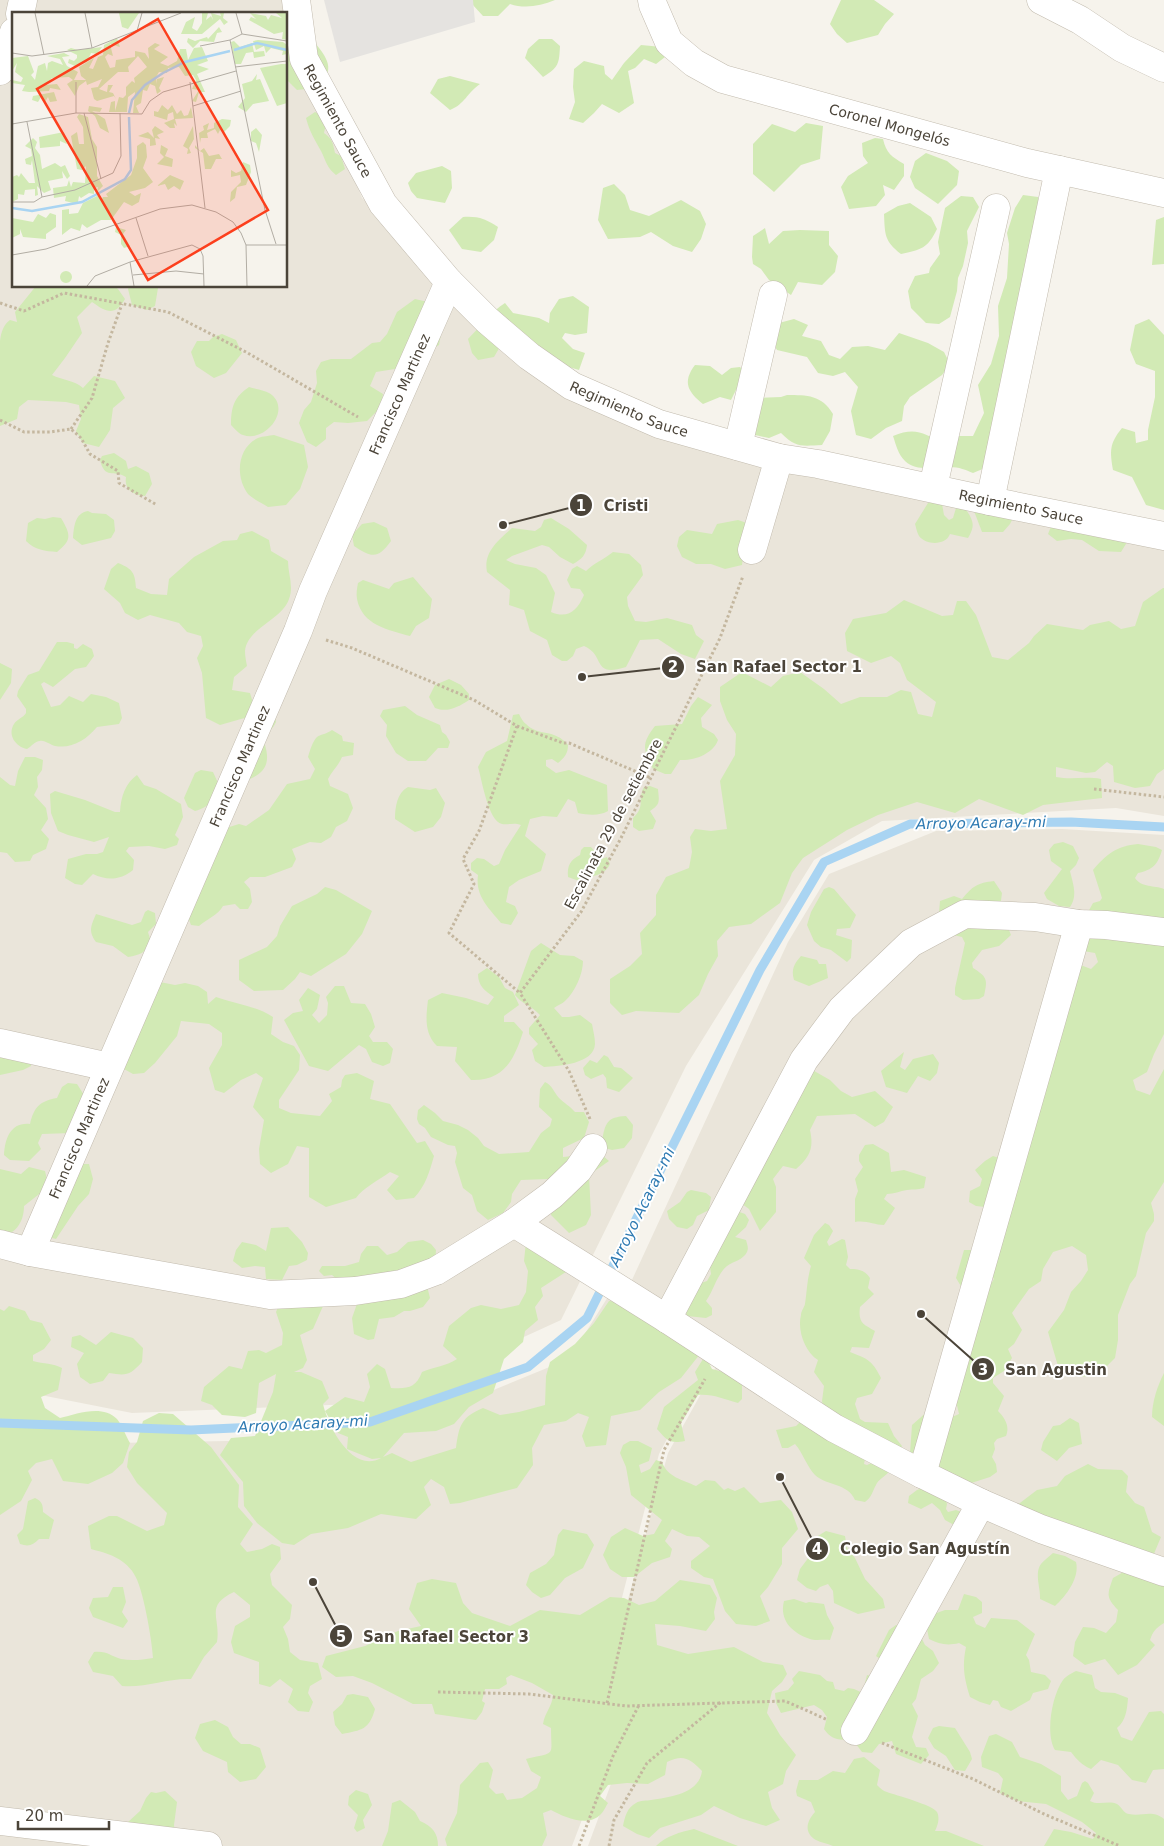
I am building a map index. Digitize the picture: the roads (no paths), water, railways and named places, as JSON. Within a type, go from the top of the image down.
[{"type":"street","name":"Regimiento Sauce","points":[[296,0],[304,59],[383,204],[449,282],[487,320],[529,356],[572,386],[659,424],[779,458],[933,487],[990,501],[1164,536]]},
{"type":"street","name":"Coronel Mongelós","points":[[652,0],[652,5],[669,42],[694,63],[723,79],[1027,163],[1164,193]]},
{"type":"street","points":[[1041,0],[1080,20],[1122,48],[1164,68]]},
{"type":"street","points":[[0,71],[12,38]]},
{"type":"street","points":[[990,501],[1059,170]]},
{"type":"street","points":[[933,487],[996,208]]},
{"type":"street","name":"Francisco Martinez","points":[[30,1252],[298,631],[313,591],[449,282]]},
{"type":"street","points":[[738,446],[773,296]]},
{"type":"street","points":[[752,550],[779,458]]},
{"type":"street","points":[[657,1312],[804,1060],[842,1009],[911,943],[965,914],[1035,917],[1078,924],[1106,925],[1164,932]]},
{"type":"street","points":[[922,1474],[1078,924]]},
{"type":"street","points":[[0,1043],[110,1067]]},
{"type":"street","points":[[0,1244],[30,1252],[270,1295],[355,1291],[401,1284],[436,1271],[514,1224],[552,1195],[578,1170],[593,1148]]},
{"type":"street","points":[[514,1224],[657,1312],[834,1428],[981,1503],[1041,1529],[1164,1572]]},
{"type":"street","points":[[855,1731],[981,1503]]},
{"type":"street","points":[[0,1821],[204,1846]]},
{"type":"waterway","name":"Arroyo Acaray-mi","points":[[0,1423],[191,1430],[370,1422],[528,1367],[587,1318],[760,970],[824,862],[910,824],[1071,822],[1164,827]]},
{"type":"place","name":"Cristi","points":[[503,525]]},
{"type":"place","name":"San Rafael Sector 1","points":[[582,677]]},
{"type":"place","name":"San Agustin","points":[[921,1314]]},
{"type":"place","name":"Colegio San Agustín","points":[[780,1477]]},
{"type":"place","name":"San Rafael Sector 3","points":[[313,1582]]}]
